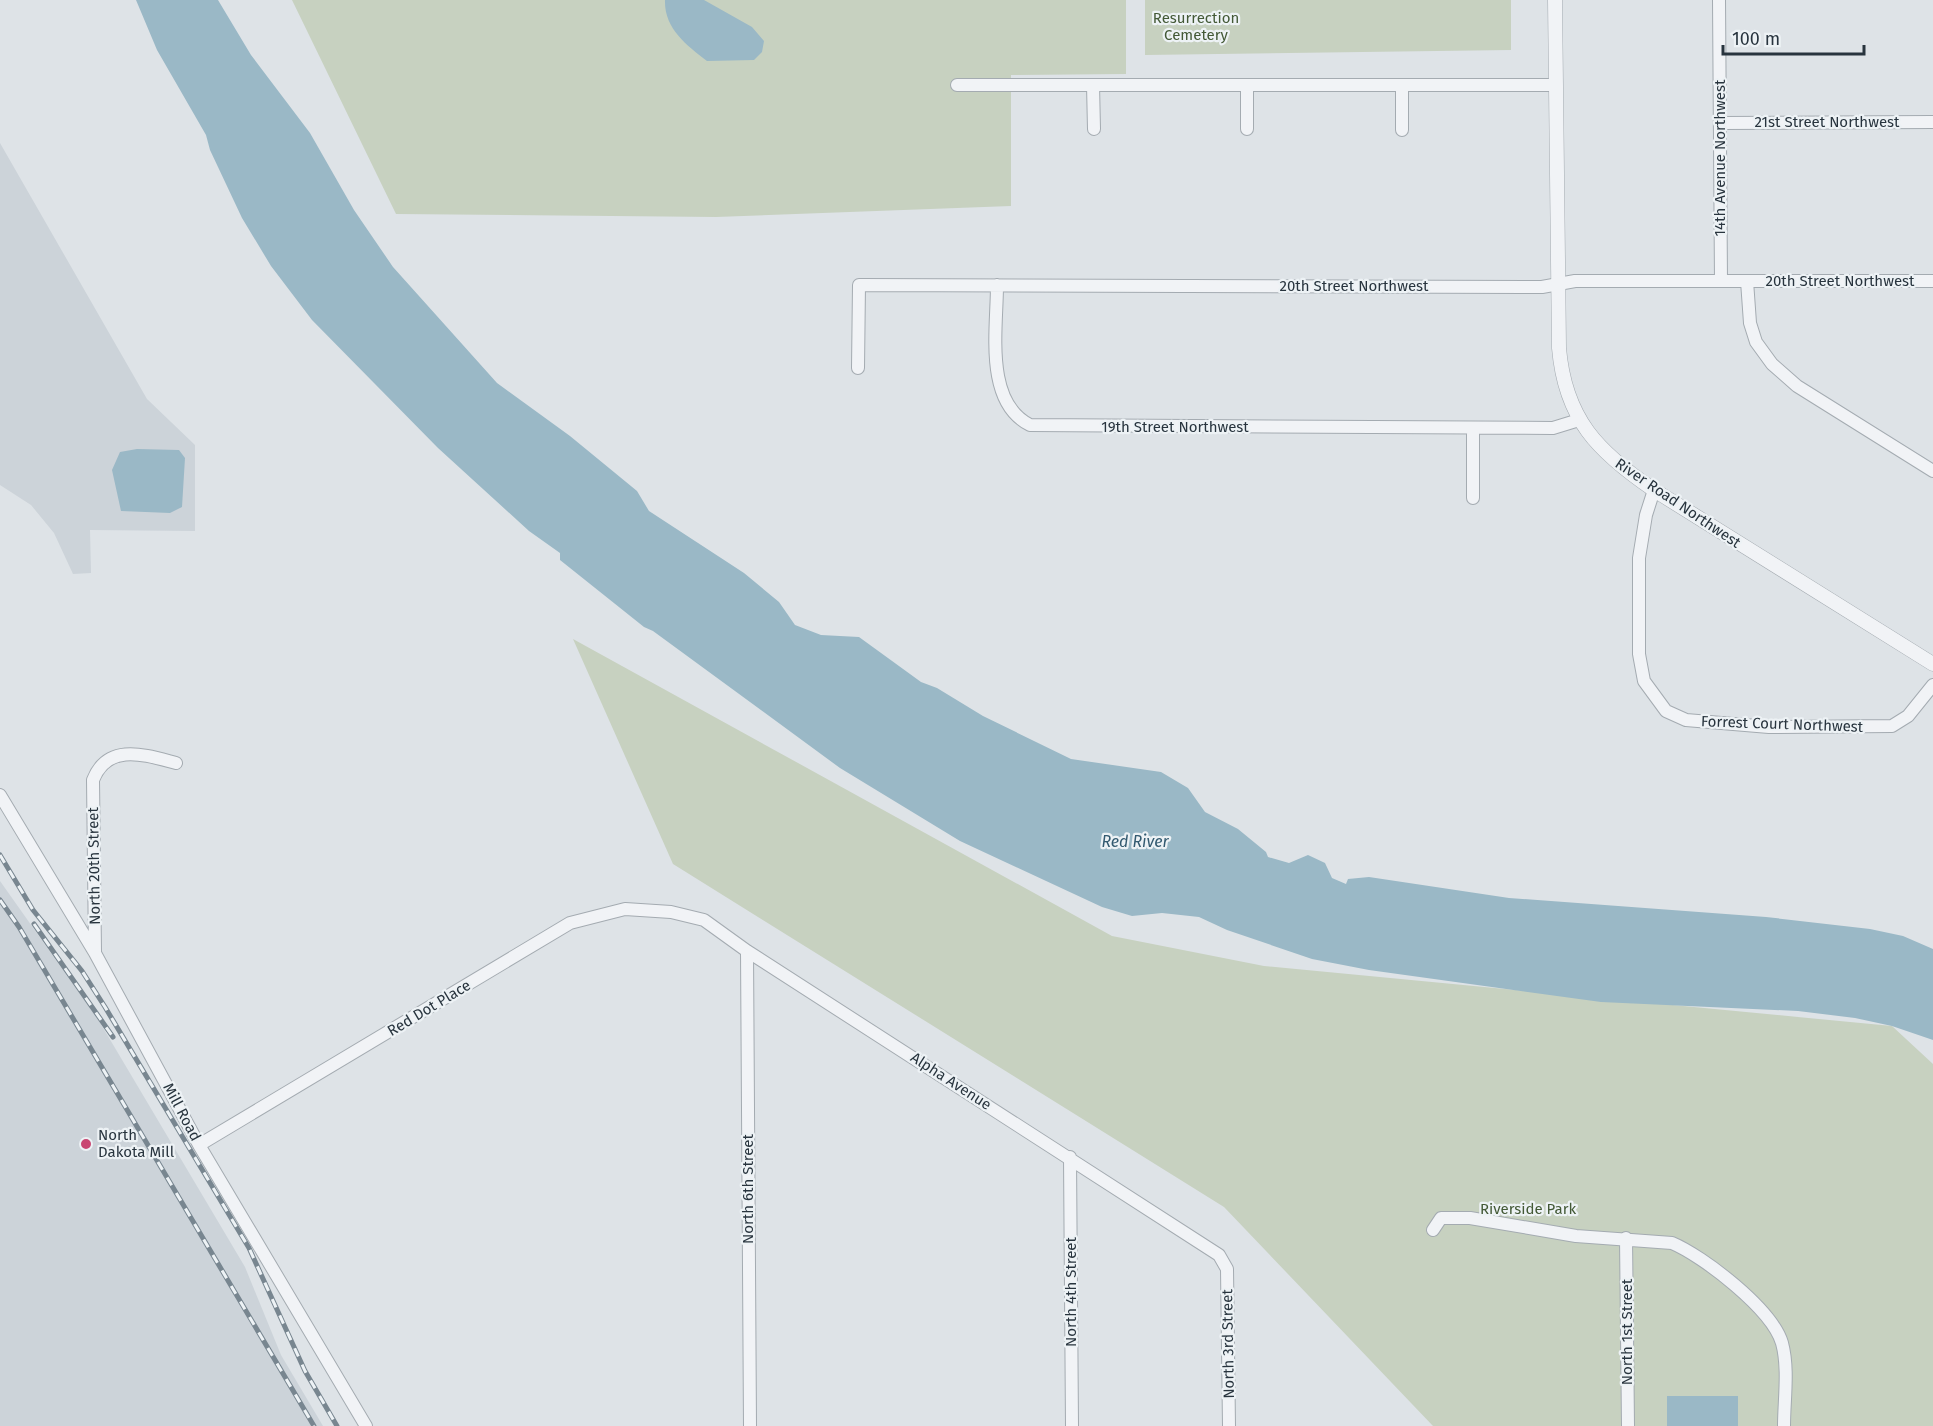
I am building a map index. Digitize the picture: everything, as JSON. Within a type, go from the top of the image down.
[{"type":"street","name":"River Road Northwest","points":[[1555,0],[1560,361],[1566,389],[1579,420],[1614,461],[1654,490],[1933,664]]},
{"type":"street","name":"14th Avenue Northwest","points":[[1719,0],[1721,281]]},
{"type":"street","points":[[957,85],[1556,85]]},
{"type":"street","points":[[1093,85],[1094,129]]},
{"type":"street","points":[[1402,85],[1402,130]]},
{"type":"street","points":[[1247,86],[1247,129]]},
{"type":"street","name":"21st Street Northwest","points":[[1721,123],[1933,122]]},
{"type":"street","name":"20th Street Northwest","points":[[858,368],[859,285],[1542,287],[1575,281],[1933,281]]},
{"type":"street","points":[[1747,281],[1753,332],[1772,364],[1797,386],[1933,471]]},
{"type":"street","name":"19th Street Northwest","points":[[997,285],[1000,392],[1014,415],[1030,425],[1473,428],[1562,427],[1579,420]]},
{"type":"street","points":[[1473,428],[1473,498]]},
{"type":"street","name":"Forrest Court Northwest","points":[[1654,490],[1646,515],[1639,558],[1639,654],[1644,681],[1666,711],[1686,720],[1769,727],[1892,726],[1908,716],[1933,686]]},
{"type":"street","name":"North 20th Street","points":[[95,953],[93,780],[98,768],[106,760],[120,755],[136,754],[176,763]]},
{"type":"street","name":"Mill Road","points":[[0,795],[95,953],[199,1145],[366,1426]]},
{"type":"street","name":"Red Dot Place","points":[[199,1145],[570,923],[625,909],[670,912]]},
{"type":"street","name":"Alpha Avenue","points":[[670,912],[704,920],[747,951],[1070,1157],[1226,1262]]},
{"type":"street","name":"North 6th Street","points":[[747,951],[750,1426]]},
{"type":"street","name":"North 4th Street","points":[[1070,1157],[1072,1426]]},
{"type":"street","points":[[1433,1230],[1441,1218],[1470,1218],[1576,1236],[1672,1243],[1686,1249],[1716,1272],[1772,1325],[1779,1336],[1784,1358],[1784,1426]]},
{"type":"street","name":"North 1st Street","points":[[1626,1238],[1628,1426]]},
{"type":"street","name":"North 3rd Street","points":[[1226,1262],[1229,1426]]},
{"type":"shaded area","points":[[0,143],[147,399],[195,445],[195,531],[90,530],[91,573],[73,574],[54,533],[31,505],[0,485]]},
{"type":"shaded area","name":"North Dakota Mill","points":[[0,881],[99,1021],[245,1267],[281,1355],[323,1426],[0,1426]]},
{"type":"green space","points":[[292,0],[1126,0],[1126,74],[1011,75],[1011,206],[716,217],[396,214]]},
{"type":"green space","name":"Resurrection Cemetery","points":[[1145,0],[1511,0],[1511,50],[1145,55]]},
{"type":"green space","name":"Riverside Park","points":[[573,639],[1112,936],[1264,966],[1892,1026],[1933,1064],[1933,1426],[1433,1426],[1224,1207],[673,864]]},
{"type":"water","name":"Red River","points":[[136,0],[218,0],[251,55],[310,133],[354,210],[393,267],[497,383],[570,436],[637,491],[649,511],[744,573],[779,602],[795,625],[821,635],[859,637],[921,682],[937,688],[983,716],[1071,759],[1161,772],[1188,788],[1205,812],[1238,829],[1266,852],[1268,857],[1289,863],[1308,855],[1325,863],[1332,878],[1346,884],[1348,879],[1369,877],[1509,898],[1766,917],[1870,929],[1903,936],[1933,949],[1933,1040],[1892,1026],[1855,1018],[1798,1011],[1601,1002],[1369,970],[1312,959],[1227,930],[1199,917],[1162,913],[1132,916],[1102,907],[960,841],[840,768],[653,631],[644,627],[560,560],[560,553],[529,531],[438,448],[312,320],[271,266],[242,218],[210,150],[206,135],[157,50]]},
{"type":"water","points":[[665,0],[704,0],[752,27],[764,41],[762,52],[754,60],[707,61],[691,49],[672,27],[668,19]]},
{"type":"water","points":[[137,449],[179,450],[185,458],[182,507],[170,513],[121,511],[112,470],[120,452]]},
{"type":"water","points":[[1667,1396],[1738,1396],[1738,1426],[1667,1426]]},
{"type":"railway","points":[[0,855],[33,910],[82,971],[105,1007],[249,1248],[305,1371],[337,1426]]},
{"type":"railway","points":[[0,900],[19,927],[314,1426]]},
{"type":"railway","points":[[34,924],[113,1037]]},
{"type":"place","name":"North Dakota Mill","points":[[86,1144]]}]
